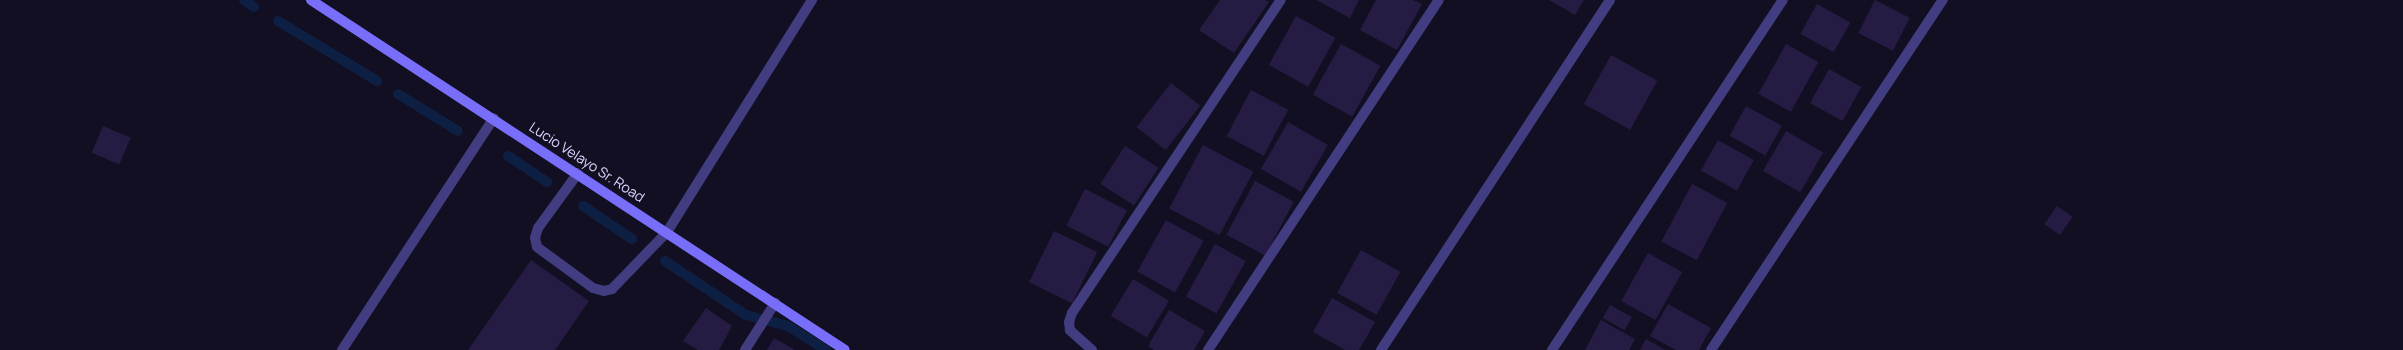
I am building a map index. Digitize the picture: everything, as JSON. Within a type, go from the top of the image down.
[{"type":"main road","name":"Lucio Velayo Sr. Road","points":[[311,0],[494,118],[846,350]]},
{"type":"street","points":[[578,173],[538,228],[535,238],[537,247],[593,288],[604,291],[612,289],[667,232],[812,0]]},
{"type":"street","points":[[1092,350],[1070,330],[1069,322],[1072,313],[1281,0]]},
{"type":"street","points":[[1208,350],[1438,0]]},
{"type":"street","points":[[1381,350],[1610,0]]},
{"type":"street","points":[[1552,350],[1783,0]]},
{"type":"street","points":[[1711,350],[1943,0]]},
{"type":"street","points":[[342,350],[494,118]]},
{"type":"street","points":[[745,350],[775,303]]},
{"type":"building","points":[[1220,0],[1265,0],[1269,2],[1234,53],[1199,30]]},
{"type":"building","points":[[1316,0],[1359,0],[1350,18]]},
{"type":"building","points":[[1376,0],[1413,0],[1422,4],[1397,50],[1360,30]]},
{"type":"building","points":[[1549,0],[1584,0],[1575,15]]},
{"type":"building","points":[[1875,0],[1910,18],[1893,51],[1858,33]]},
{"type":"building","points":[[1817,4],[1850,22],[1834,52],[1801,34]]},
{"type":"building","points":[[1296,16],[1335,38],[1308,87],[1269,65]]},
{"type":"building","points":[[1341,44],[1380,66],[1352,117],[1313,95]]},
{"type":"building","points":[[1786,44],[1818,62],[1791,112],[1758,94]]},
{"type":"building","points":[[1611,55],[1657,81],[1630,130],[1584,104]]},
{"type":"building","points":[[1829,69],[1861,87],[1842,121],[1810,103]]},
{"type":"building","points":[[1171,83],[1200,106],[1166,150],[1137,127]]},
{"type":"building","points":[[1251,90],[1288,110],[1264,156],[1227,136]]},
{"type":"building","points":[[1746,106],[1782,126],[1765,156],[1730,136]]},
{"type":"building","points":[[1288,122],[1328,145],[1301,192],[1261,169]]},
{"type":"building","points":[[103,126],[131,138],[119,164],[92,153]]},
{"type":"building","points":[[1786,131],[1823,152],[1800,192],[1763,171]]},
{"type":"building","points":[[1718,140],[1754,160],[1737,190],[1701,171]]},
{"type":"building","points":[[1203,145],[1253,172],[1220,235],[1169,209]]},
{"type":"building","points":[[1125,146],[1159,168],[1134,206],[1100,184]]},
{"type":"building","points":[[1255,181],[1294,202],[1265,256],[1226,235]]},
{"type":"building","points":[[1692,184],[1727,203],[1697,260],[1661,241]]},
{"type":"building","points":[[1085,189],[1127,210],[1108,247],[1066,226]]},
{"type":"building","points":[[2057,206],[2073,217],[2060,235],[2044,224]]},
{"type":"building","points":[[1166,220],[1204,241],[1175,292],[1137,272]]},
{"type":"building","points":[[1054,231],[1097,252],[1072,303],[1029,282]]},
{"type":"building","points":[[1215,244],[1246,261],[1217,313],[1186,296]]},
{"type":"building","points":[[1361,250],[1400,272],[1377,315],[1337,293]]},
{"type":"building","points":[[1648,253],[1682,272],[1655,320],[1621,301]]},
{"type":"building","points":[[531,260],[589,301],[555,350],[468,350]]},
{"type":"building","points":[[1133,279],[1169,301],[1147,337],[1111,316]]},
{"type":"building","points":[[1332,298],[1375,322],[1359,350],[1345,350],[1313,332]]},
{"type":"building","points":[[1668,304],[1711,328],[1699,350],[1676,350],[1650,336]]},
{"type":"building","points":[[1610,305],[1632,317],[1625,330],[1603,318]]},
{"type":"building","points":[[706,308],[732,326],[719,350],[698,350],[683,341]]},
{"type":"building","points":[[1169,310],[1205,331],[1194,350],[1154,350],[1148,346]]},
{"type":"building","points":[[1601,320],[1635,339],[1629,350],[1585,350]]},
{"type":"building","points":[[774,338],[795,350],[767,350]]},
{"type":"building","points":[[1646,339],[1665,350],[1640,350]]},
{"type":"waterway","points":[[244,0],[254,7]]},
{"type":"waterway","points":[[278,21],[377,81]]},
{"type":"waterway","points":[[398,94],[458,131]]},
{"type":"waterway","points":[[508,156],[547,182]]},
{"type":"waterway","points":[[583,206],[632,239]]},
{"type":"waterway","points":[[665,261],[746,315],[788,326],[826,350]]}]
